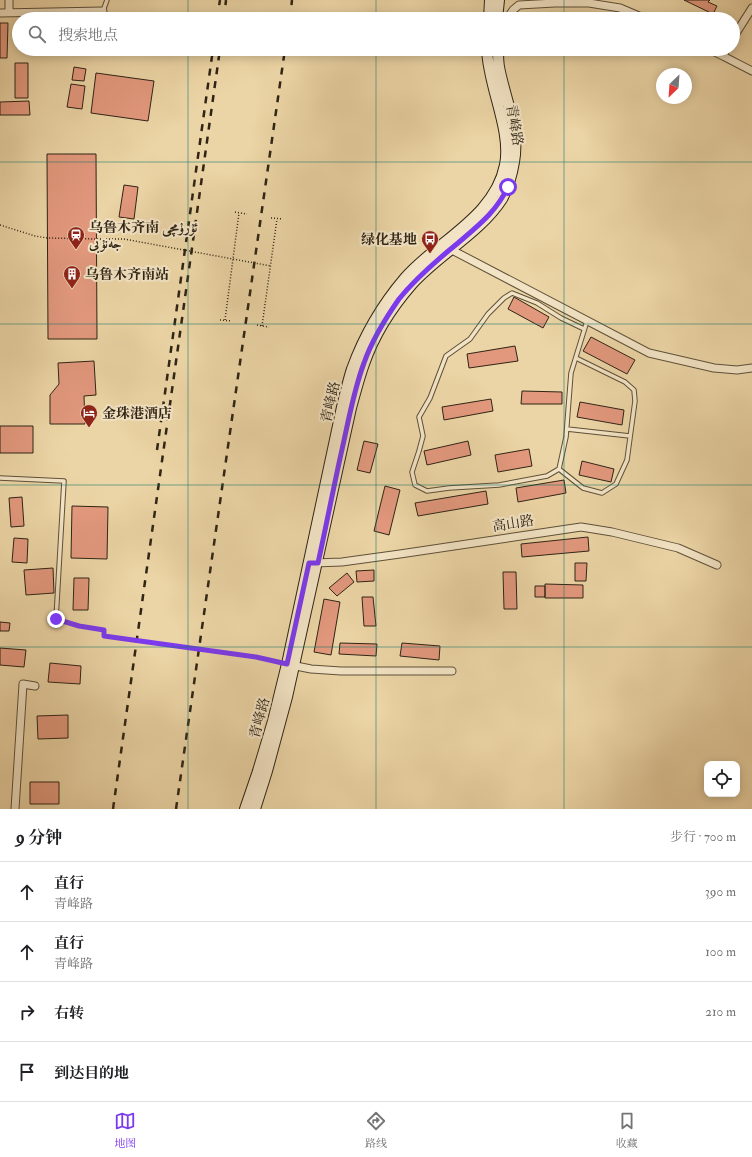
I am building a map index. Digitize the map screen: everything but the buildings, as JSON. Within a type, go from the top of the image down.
[{"type":"main road","points":[[490,0],[491,12]]},
{"type":"main road","points":[[495,12],[499,0]]},
{"type":"main road","name":"青峰路","points":[[255,809],[279,731],[291,665],[313,563],[342,407],[352,371],[365,338],[391,297],[406,277],[486,205],[501,180],[506,164],[506,138],[493,87],[488,56]]},
{"type":"main road","name":"青峰路","points":[[313,563],[364,362],[381,328],[400,299],[428,269],[483,222],[494,210],[508,187],[516,148],[514,126],[499,66],[498,56]]},
{"type":"main road","name":"青峰路","points":[[245,809],[291,665]]},
{"type":"street","points":[[9,0],[9,13]]},
{"type":"street","points":[[512,12],[519,5],[589,3],[620,8],[629,12]]},
{"type":"street","points":[[740,27],[752,8]]},
{"type":"street","points":[[0,13],[12,13]]},
{"type":"street","points":[[730,56],[752,71]]},
{"type":"street","points":[[450,249],[649,353],[714,368],[737,370],[752,368]]},
{"type":"street","name":"高山路","points":[[313,563],[342,562],[581,527],[612,532],[678,548],[717,565]]},
{"type":"street","points":[[291,665],[311,669],[340,671],[452,671]]},
{"type":"street","points":[[15,809],[23,684],[35,686]]},
{"type":"lane","points":[[103,12],[107,0]]},
{"type":"lane","points":[[584,329],[561,318],[537,303],[512,293],[504,298],[488,314],[470,338],[446,356],[430,398],[419,417],[423,436],[412,472],[415,485],[427,491],[500,485],[547,476],[559,469],[567,429],[571,373],[587,321]]},
{"type":"lane","points":[[559,469],[583,488],[602,493],[616,484],[627,460],[635,401],[634,390],[625,382],[576,358]]},
{"type":"lane","points":[[567,429],[630,436]]},
{"type":"lane","points":[[0,478],[64,482],[56,619]]},
{"type":"path","points":[[235,212],[247,214]]},
{"type":"path","points":[[225,320],[239,213]]},
{"type":"path","points":[[271,218],[283,220]]},
{"type":"path","points":[[262,326],[277,219]]},
{"type":"path","points":[[0,225],[35,236],[47,238],[124,239],[270,266]]},
{"type":"path","points":[[220,320],[232,321]]},
{"type":"path","points":[[257,325],[269,327]]},
{"type":"path","points":[[56,619],[79,626],[104,630],[104,636],[256,657],[291,665]]},
{"type":"railway","points":[[218,12],[220,0]]},
{"type":"railway","points":[[225,12],[226,0]]},
{"type":"railway","points":[[291,12],[292,0]]},
{"type":"railway","points":[[157,450],[212,56]]},
{"type":"railway","points":[[113,809],[219,56]]},
{"type":"railway","points":[[176,809],[284,56]]},
{"type":"place","name":"乌鲁木齐南 ئۇرۇمچى جەنۇبى","points":[[76,250]]},
{"type":"place","name":"绿化基地","points":[[430,254]]},
{"type":"place","name":"乌鲁木齐南站","points":[[72,289]]},
{"type":"place","name":"金珠港酒店","points":[[89,428]]},
{"type":"route","points":[[56,619],[79,626],[104,630],[104,636],[256,657],[287,664],[309,563],[318,563],[358,383],[364,362],[374,340],[400,299],[413,283],[483,222],[494,210],[508,187]]}]
